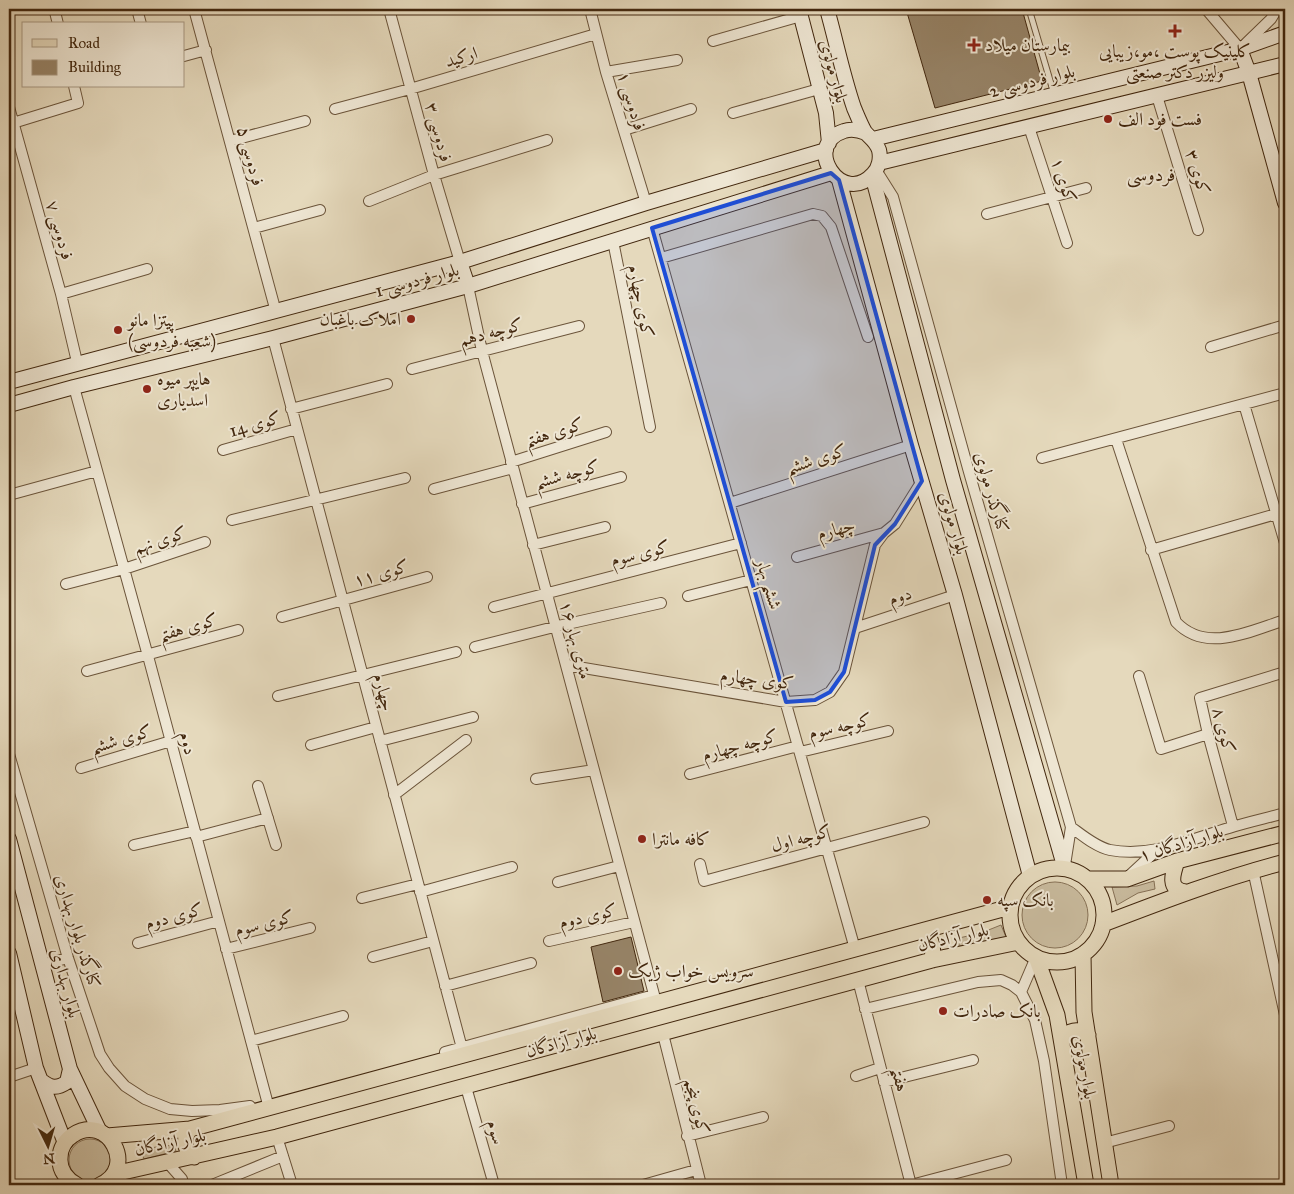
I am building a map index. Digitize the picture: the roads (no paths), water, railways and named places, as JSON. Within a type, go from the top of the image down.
[{"type":"main road","name":"بلوار مولوی","points":[[827,9],[854,108],[870,136]]},
{"type":"main road","name":"بلوار مولوی","points":[[800,12],[826,113],[828,146]]},
{"type":"main road","name":"بلوار فردوسی 2","points":[[870,136],[1240,49],[1285,33]]},
{"type":"main road","points":[[1240,49],[1249,73],[1285,204]]},
{"type":"main road","points":[[876,170],[879,150],[870,136],[859,130],[845,130],[833,138],[828,146],[826,162],[835,177],[846,183],[860,183],[876,170],[1029,127],[1285,64]]},
{"type":"main road","name":"بلوار فردوسی 1","points":[[9,382],[77,362],[276,312],[460,262],[828,146]]},
{"type":"main road","name":"بلوار مولوی","points":[[876,170],[953,480],[1065,869]]},
{"type":"main road","name":"بلوار مولوی","points":[[835,177],[955,595],[1030,876]]},
{"type":"main road","name":"بلوار فردوسی 1","points":[[9,405],[468,286],[652,228],[835,177]]},
{"type":"main road","points":[[460,262],[468,286]]},
{"type":"main road","name":"بلوار آزادگان ۱","points":[[1087,879],[1126,879],[1177,861],[1285,833]]},
{"type":"main road","name":"بلوار بهداری","points":[[9,839],[70,1069],[104,1134]]},
{"type":"main road","points":[[1177,861],[1172,876],[1172,883],[1176,888],[1185,892]]},
{"type":"main road","points":[[1103,924],[1185,892],[1253,870],[1285,862]]},
{"type":"main road","points":[[1053,868],[1065,869],[1087,879],[1095,888],[1101,899],[1104,911],[1103,924],[1092,946],[1083,954],[1065,961],[1045,961],[1026,951],[1018,942],[1011,925],[1010,907],[1014,895],[1030,876],[1053,868]]},
{"type":"main road","name":"بلوار آزادگان","points":[[65,1142],[77,1132],[93,1130],[104,1134],[190,1129],[268,1105],[655,999],[925,931],[1010,907]]},
{"type":"main road","points":[[925,931],[931,940],[934,952],[932,960]]},
{"type":"main road","name":"بلوار آزادگان","points":[[114,1174],[278,1137],[932,960],[1018,942]]},
{"type":"main road","points":[[9,954],[39,1074],[65,1142],[60,1158],[62,1179],[68,1178],[78,1185]]},
{"type":"main road","name":"بلوار مولوی","points":[[1083,954],[1084,1012],[1111,1185]]},
{"type":"main road","name":"بلوار مولوی","points":[[1036,957],[1057,1015],[1086,1185]]},
{"type":"main road","points":[[1062,1040],[1064,1036],[1073,1031],[1081,1031],[1088,1035]]},
{"type":"main road","points":[[39,1074],[54,1087],[60,1087],[67,1082],[70,1069]]},
{"type":"main road","points":[[190,1129],[184,1138],[188,1152],[194,1157]]},
{"type":"main road","points":[[100,1185],[114,1174],[118,1158],[113,1142],[104,1134]]},
{"type":"street","points":[[137,9],[140,22]]},
{"type":"street","name":"فردوسی ۵","points":[[194,9],[276,312]]},
{"type":"street","name":"فردوسی ۳","points":[[389,9],[434,175],[460,262]]},
{"type":"street","name":"فردوسی ۱","points":[[590,9],[606,72],[646,203]]},
{"type":"street","points":[[1206,9],[1240,49],[1272,19],[1277,9]]},
{"type":"street","points":[[55,12],[58,22]]},
{"type":"street","points":[[713,41],[800,12]]},
{"type":"street","name":"ارکید","points":[[335,110],[596,34]]},
{"type":"street","points":[[185,56],[206,50]]},
{"type":"street","points":[[606,72],[677,60]]},
{"type":"street","points":[[13,123],[78,103],[74,88]]},
{"type":"street","points":[[733,113],[819,89]]},
{"type":"street","name":"کوی ۳","points":[[1157,96],[1198,230]]},
{"type":"street","name":"فردوسی ۷","points":[[9,108],[61,294],[77,362]]},
{"type":"street","points":[[624,130],[691,109]]},
{"type":"street","points":[[230,141],[305,121]]},
{"type":"street","name":"کوی ۱","points":[[1029,127],[1067,243]]},
{"type":"street","points":[[369,201],[434,175],[547,140]]},
{"type":"street","name":"کنارگذر مولوی","points":[[876,170],[893,197],[969,472],[1071,827],[1065,869]]},
{"type":"street","points":[[987,214],[1086,188]]},
{"type":"street","points":[[254,228],[320,210]]},
{"type":"street","points":[[661,258],[813,214],[822,216],[831,227],[868,337]]},
{"type":"street","name":"ششم بهار","points":[[652,228],[855,949]]},
{"type":"street","name":"کوی چهارم","points":[[613,241],[650,428]]},
{"type":"street","points":[[61,294],[147,268]]},
{"type":"street","name":"۱۶ متری بهار","points":[[468,286],[482,352],[554,627],[566,665],[655,999]]},
{"type":"street","points":[[1212,347],[1285,325]]},
{"type":"street","name":"کوچه دهم","points":[[412,370],[579,326]]},
{"type":"street","name":"چهارم","points":[[273,338],[463,1051]]},
{"type":"street","points":[[291,409],[387,384]]},
{"type":"street","name":"دوم","points":[[74,387],[268,1105]]},
{"type":"street","points":[[1042,458],[1285,393]]},
{"type":"street","points":[[1244,404],[1285,544]]},
{"type":"street","name":"کوی 14","points":[[223,450],[297,429]]},
{"type":"street","name":"کوی هفتم","points":[[434,489],[512,465],[606,432]]},
{"type":"street","points":[[1116,439],[1176,622],[1183,630],[1199,637],[1225,638],[1285,620]]},
{"type":"street","name":"کوی ششم","points":[[730,503],[911,445]]},
{"type":"street","points":[[9,495],[97,471]]},
{"type":"street","name":"کوچه ششم","points":[[522,504],[621,477]]},
{"type":"street","points":[[232,520],[405,478]]},
{"type":"street","name":"کوی چهارم","points":[[566,665],[786,702],[815,700],[830,692],[844,672],[875,545],[884,533],[895,524],[922,481]]},
{"type":"street","points":[[1151,550],[1276,514]]},
{"type":"street","points":[[533,545],[605,527]]},
{"type":"street","name":"چهارم","points":[[797,557],[884,533]]},
{"type":"street","name":"کوی نهم","points":[[66,584],[124,569],[205,542]]},
{"type":"street","name":"کوی سوم","points":[[494,607],[741,543]]},
{"type":"street","name":"کوی ۱۱","points":[[282,617],[428,577]]},
{"type":"street","points":[[688,596],[751,580]]},
{"type":"street","name":"دوم","points":[[855,628],[955,595]]},
{"type":"street","points":[[475,647],[661,603]]},
{"type":"street","name":"کوی هفتم","points":[[87,671],[148,656],[238,630]]},
{"type":"street","points":[[278,696],[456,652]]},
{"type":"street","name":"کوی ۸","points":[[1233,826],[1200,698],[1285,672]]},
{"type":"street","points":[[1139,676],[1160,749],[1208,734]]},
{"type":"street","points":[[380,740],[473,716]]},
{"type":"street","points":[[311,744],[376,727]]},
{"type":"street","name":"کوچه سوم","points":[[799,749],[888,731]]},
{"type":"street","points":[[394,795],[466,740]]},
{"type":"street","name":"کوی ششم","points":[[81,768],[171,741]]},
{"type":"street","name":"کوچه چهارم","points":[[690,774],[799,749]]},
{"type":"street","name":"کنارگذر بلوار بهداری","points":[[9,754],[68,958],[100,1054],[110,1068],[126,1086],[145,1099],[170,1109],[192,1111],[220,1110],[268,1105]]},
{"type":"street","points":[[536,779],[594,770]]},
{"type":"street","points":[[258,786],[276,845]]},
{"type":"street","points":[[1071,827],[1095,844],[1109,850],[1132,852],[1157,850],[1233,826],[1285,813]]},
{"type":"street","points":[[134,846],[268,818]]},
{"type":"street","name":"کوچه اول","points":[[700,864],[704,881],[924,822]]},
{"type":"street","points":[[1126,879],[1157,850]]},
{"type":"street","points":[[558,882],[619,866]]},
{"type":"street","points":[[362,898],[419,888],[512,867]]},
{"type":"street","points":[[1253,870],[1285,1015]]},
{"type":"street","name":"کوی دوم","points":[[138,943],[219,922]]},
{"type":"street","name":"کوی دوم","points":[[549,942],[634,922]]},
{"type":"street","name":"کوی سوم","points":[[226,949],[310,928]]},
{"type":"street","points":[[373,957],[433,941]]},
{"type":"street","points":[[1021,992],[1036,957]]},
{"type":"street","points":[[42,966],[68,958]]},
{"type":"street","points":[[445,986],[531,963]]},
{"type":"street","name":"هفتم","points":[[858,980],[910,1185]]},
{"type":"street","points":[[865,1009],[978,982],[1001,980],[1021,992],[1035,1020],[1044,1061],[1062,1185]]},
{"type":"street","points":[[251,1041],[343,1016]]},
{"type":"street","name":"کوی پنجم","points":[[663,1034],[700,1185]]},
{"type":"street","points":[[884,1082],[972,1060]]},
{"type":"street","points":[[856,1076],[880,1068]]},
{"type":"street","points":[[9,1076],[39,1074]]},
{"type":"street","name":"سوم","points":[[466,1087],[494,1185]]},
{"type":"street","points":[[687,1136],[763,1117]]},
{"type":"street","points":[[1104,1144],[1169,1126]]},
{"type":"street","points":[[278,1137],[292,1185]]},
{"type":"street","points":[[212,1185],[283,1156]]},
{"type":"street","points":[[910,1185],[1006,1160]]},
{"type":"street","points":[[167,1162],[182,1179],[183,1185]]},
{"type":"street","points":[[647,1185],[696,1170]]},
{"type":"street","points":[[1280,1185],[1285,1184]]},
{"type":"lane","points":[[1029,9],[1054,94]]},
{"type":"place","name":"کلینیک پوست ،مو،زیبایی ولیزر دکتر صنعتی","points":[[1175,31]]},
{"type":"place","name":"بیمارستان میلاد","points":[[974,45]]},
{"type":"place","name":"فست فود الف","points":[[1108,119]]},
{"type":"place","name":"املاک باغبان","points":[[411,319]]},
{"type":"place","name":"پیتزا مانو (شعبه فردوسی)","points":[[118,330]]},
{"type":"place","name":"هایپر میوه اسدیاری","points":[[147,389]]},
{"type":"place","name":"کافه مانترا","points":[[642,839]]},
{"type":"place","name":"بانک سپه","points":[[987,900]]},
{"type":"place","name":"سرویس خواب ژیک","points":[[618,971]]},
{"type":"place","name":"بانک صادرات","points":[[943,1011]]},
{"type":"district","name":"فردوسی","points":[[1151,174]]}]
